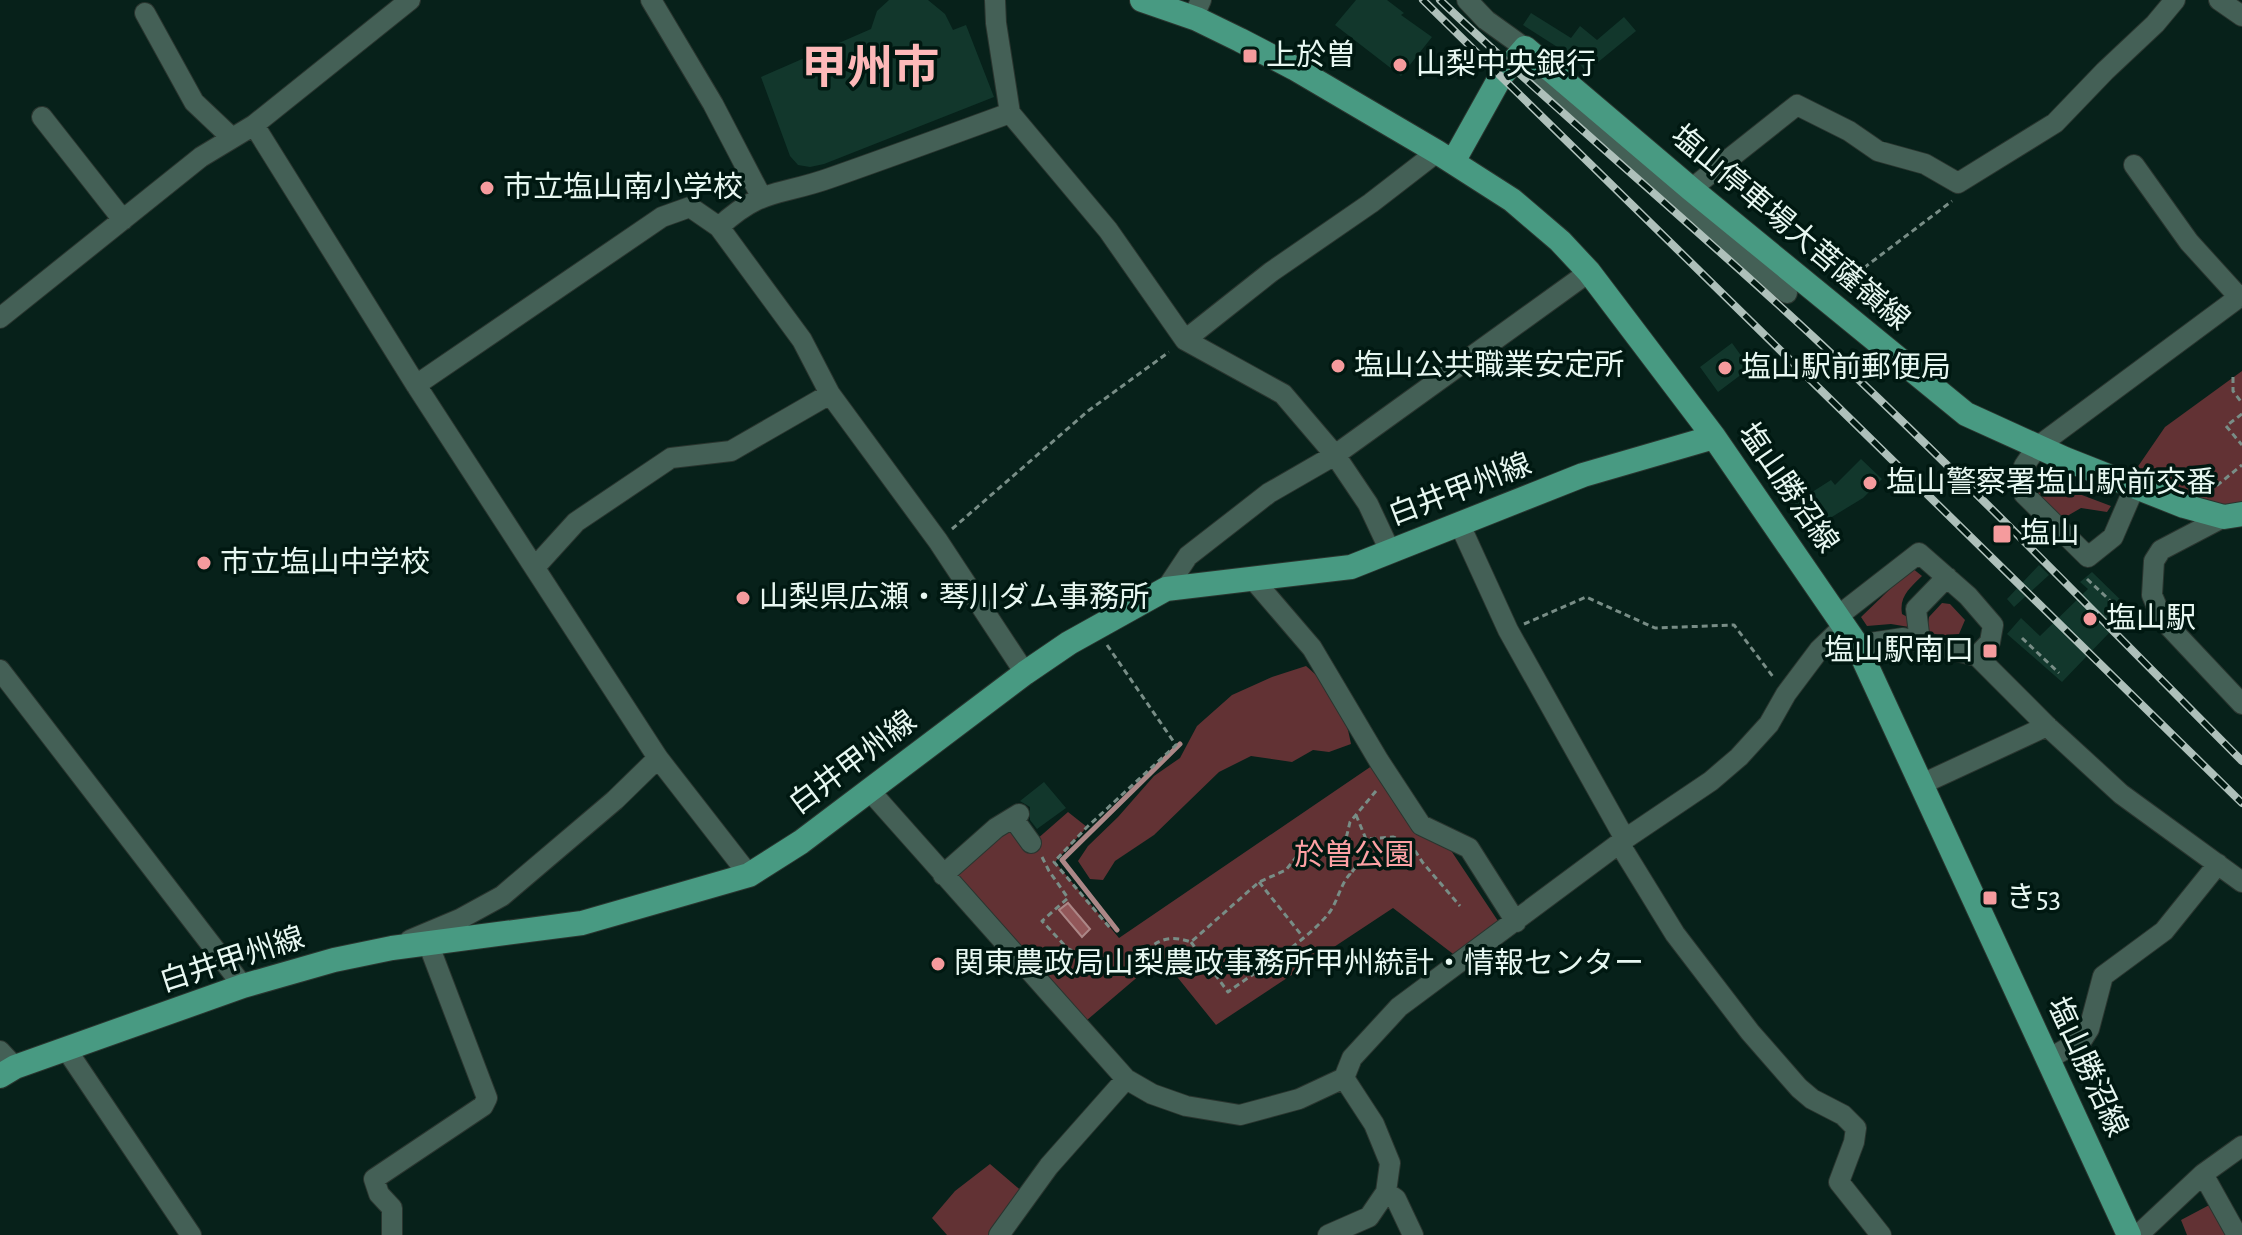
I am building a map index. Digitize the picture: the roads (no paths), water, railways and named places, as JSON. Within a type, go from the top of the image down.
[{"type":"main road","name":"塩山勝沼線","points":[[1142,0],[1197,9],[1445,157],[1512,200],[1560,241],[1589,272],[1714,437],[1846,629],[1922,784],[2129,1235]]},
{"type":"main road","points":[[1445,157],[1495,85],[1533,54]]},
{"type":"main road","name":"塩山停車場大菩薩嶺線","points":[[1533,54],[1691,189],[1966,414],[2037,447],[2135,486],[2191,507],[2233,516]]},
{"type":"main road","name":"白井甲州線","points":[[5,1065],[66,1049],[243,986],[334,960],[392,948],[582,923],[749,875],[801,842],[1025,673],[1166,589],[1351,567],[1583,475],[1714,437]]},
{"type":"street","points":[[0,318],[201,157],[254,125],[410,0]]},
{"type":"street","points":[[651,0],[713,104],[761,196]]},
{"type":"street","points":[[995,0],[1010,113],[1108,230],[1185,340],[1283,394],[1335,455],[1368,504],[1390,551]]},
{"type":"street","points":[[1467,0],[1488,10],[1533,54],[1536,77],[1787,293]]},
{"type":"street","points":[[1691,189],[1797,105],[1849,131],[1878,151],[1925,164],[1958,183],[2055,123],[2155,24],[2175,0]]},
{"type":"street","points":[[2219,0],[2242,16]]},
{"type":"street","points":[[145,13],[194,102],[232,138]]},
{"type":"street","points":[[719,227],[740,207],[761,196],[824,180],[1010,113]]},
{"type":"street","points":[[42,117],[123,220]]},
{"type":"street","points":[[254,125],[416,385],[658,758],[749,875]]},
{"type":"street","points":[[1185,340],[1271,272],[1371,203],[1445,157]]},
{"type":"street","points":[[2134,165],[2189,242],[2240,296],[2037,447],[2024,466],[2024,494],[2088,557],[2113,537],[2135,486]]},
{"type":"street","points":[[416,385],[662,217],[690,207],[719,227],[802,340],[830,394],[938,541],[1025,673]]},
{"type":"street","points":[[1166,589],[1188,556],[1269,493],[1335,455],[1589,272]]},
{"type":"street","points":[[536,566],[576,522],[671,458],[731,451],[830,394]]},
{"type":"street","points":[[2233,516],[2161,550],[2154,561],[2152,595],[2162,619],[2242,704]]},
{"type":"street","points":[[1460,525],[1508,630],[1675,934],[1750,1032],[1799,1088],[1812,1099],[1843,1115],[1856,1128],[1839,1182],[1881,1235]]},
{"type":"street","points":[[870,791],[1126,1079],[1152,1094],[1186,1106],[1240,1115],[1299,1099],[1344,1078],[1352,1058],[1399,1007],[1622,841],[1711,781],[1739,757],[1769,724],[1786,694],[1819,650],[1846,629],[1919,553],[1968,596],[1993,625],[1990,642],[1977,656]]},
{"type":"street","points":[[1920,642],[1916,609],[1947,577]]},
{"type":"street","points":[[1252,578],[1312,648],[1421,825],[1469,848],[1516,922]]},
{"type":"street","points":[[1846,629],[1903,638],[1977,656],[2121,794],[2242,882]]},
{"type":"street","points":[[0,670],[243,986]]},
{"type":"street","points":[[1922,784],[2047,726]]},
{"type":"street","points":[[392,948],[460,919],[502,896],[615,800],[658,758]]},
{"type":"street","points":[[943,875],[996,828],[1016,816],[1031,843]]},
{"type":"street","points":[[2048,1059],[2082,1040],[2089,1029],[2103,976],[2164,931],[2218,864]]},
{"type":"street","points":[[392,1235],[392,1208],[379,1194],[374,1179],[483,1106],[487,1098],[428,943]]},
{"type":"street","points":[[66,1049],[191,1235]]},
{"type":"street","points":[[1328,1235],[1369,1217],[1386,1192],[1390,1163],[1374,1124],[1344,1078]]},
{"type":"street","points":[[999,1235],[1049,1166],[1126,1079]]},
{"type":"street","points":[[2138,1235],[2203,1174],[2242,1146]]},
{"type":"street","points":[[2203,1174],[2237,1235]]},
{"type":"street","points":[[1386,1192],[1396,1199],[1413,1235]]},
{"type":"waterway","points":[[1117,930],[1062,860],[1180,744]]},
{"type":"railway","points":[[1423,0],[2242,803]]},
{"type":"railway","points":[[1440,0],[1774,300],[1875,395],[2242,761]]},
{"type":"place","name":"上於曽","points":[[1250,56]]},
{"type":"place","name":"山梨中央銀行","points":[[1400,65]]},
{"type":"place","name":"市立塩山南小学校","points":[[487,188]]},
{"type":"place","name":"塩山公共職業安定所","points":[[1338,366]]},
{"type":"place","name":"塩山駅前郵便局","points":[[1725,368]]},
{"type":"place","name":"塩山警察署塩山駅前交番","points":[[1870,483]]},
{"type":"place","name":"塩山","points":[[2002,534]]},
{"type":"place","name":"市立塩山中学校","points":[[204,563]]},
{"type":"place","name":"山梨県広瀬・琴川ダム事務所","points":[[743,598]]},
{"type":"place","name":"塩山駅","points":[[2090,619]]},
{"type":"place","name":"塩山駅南口","points":[[1990,651]]},
{"type":"place","name":"き53","points":[[1990,898]]},
{"type":"place","name":"関東農政局山梨農政事務所甲州統計・情報センター","points":[[938,964]]},
{"type":"district","name":"甲州市","points":[[870,69]]},
{"type":"park label","name":"於曽公園","points":[[1354,856]]}]
